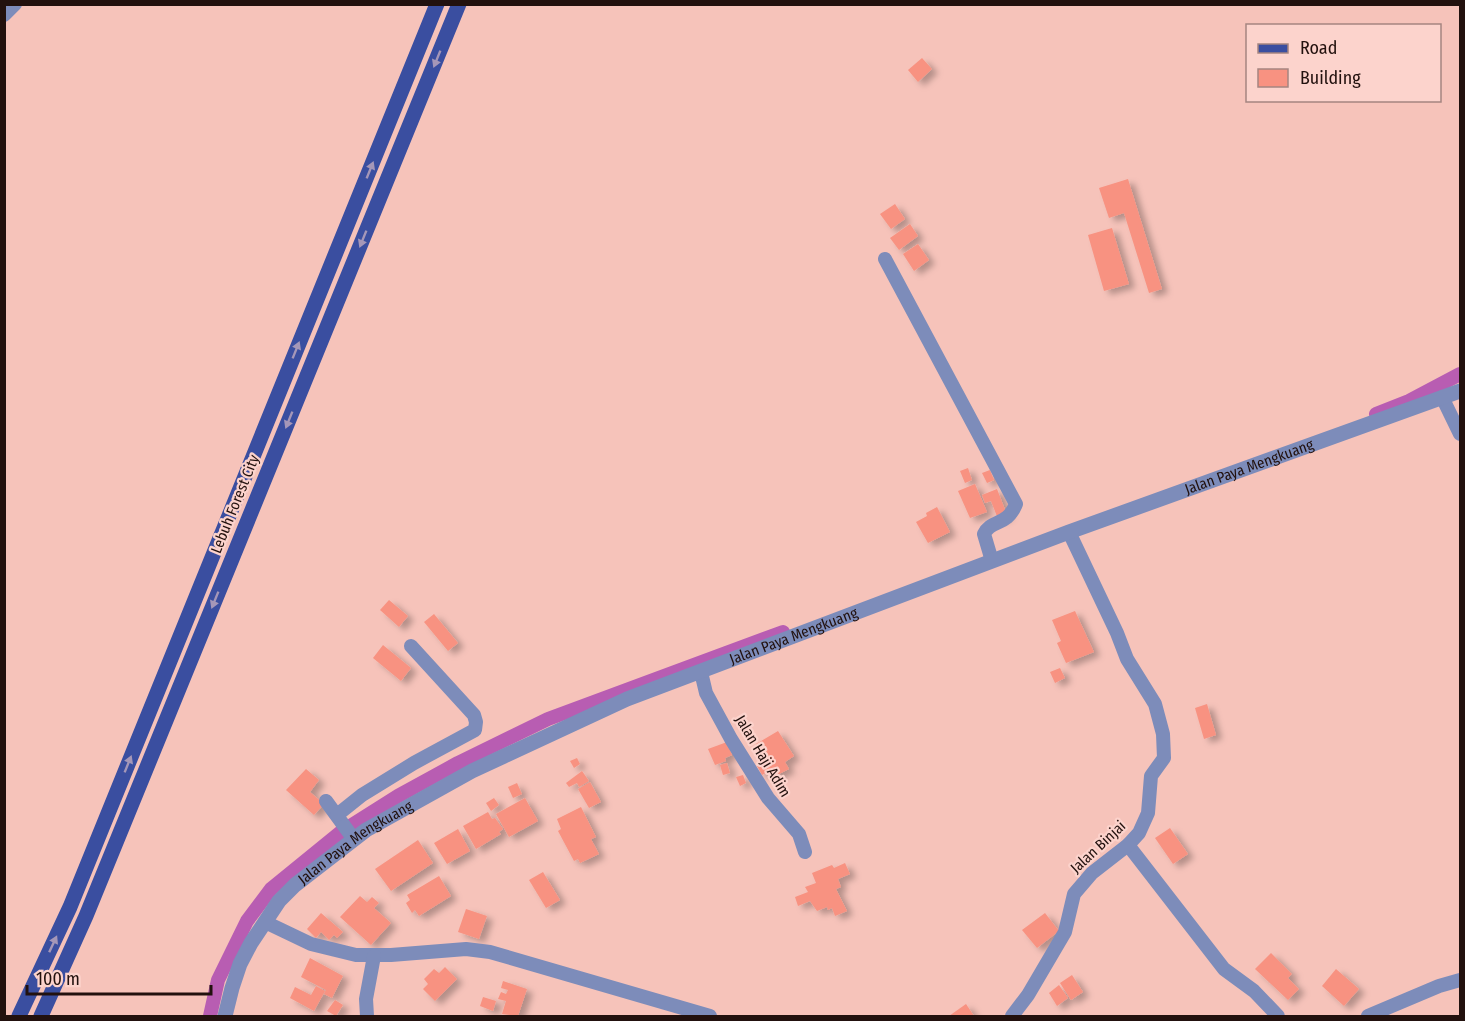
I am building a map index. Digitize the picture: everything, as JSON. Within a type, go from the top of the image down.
[{"type":"main road","name":"Lebuh Forest City","points":[[19,1017],[70,907],[437,4]]},
{"type":"main road","name":"Lebuh Forest City","points":[[41,1017],[86,916],[459,4]]},
{"type":"street","points":[[4,15],[15,4]]},
{"type":"street","points":[[885,259],[1016,504],[1012,513],[999,524],[986,529],[985,540],[992,561]]},
{"type":"street","name":"Jalan Paya Mengkuang","points":[[225,1017],[240,964],[265,922],[295,885],[353,838],[418,799],[471,771],[627,699],[1070,532],[1461,392]]},
{"type":"street","points":[[1442,397],[1461,434]]},
{"type":"street","name":"Jalan Binjai","points":[[1012,1017],[1028,995],[1065,932],[1074,894],[1092,873],[1128,845],[1139,833],[1148,813],[1152,776],[1164,758],[1163,734],[1155,704],[1127,659],[1070,532]]},
{"type":"street","points":[[336,815],[362,795],[414,763],[475,730],[474,715],[411,646]]},
{"type":"street","name":"Jalan Haji Adim","points":[[701,672],[706,693],[731,739],[768,798],[799,834],[805,852]]},
{"type":"street","points":[[326,801],[353,838]]},
{"type":"street","points":[[1128,845],[1224,969],[1254,992],[1278,1017]]},
{"type":"street","points":[[265,922],[311,944],[356,955],[374,956],[466,949],[490,952],[710,1017]]},
{"type":"street","points":[[367,1017],[366,999],[374,956]]},
{"type":"street","points":[[1368,1017],[1439,986],[1461,980]]},
{"type":"building","points":[[922,58],[932,69],[918,82],[908,70]]},
{"type":"building","points":[[1128,179],[1162,289],[1149,293],[1124,213],[1109,218],[1099,188]]},
{"type":"building","points":[[895,204],[905,219],[891,229],[880,214]]},
{"type":"building","points":[[910,224],[918,236],[899,250],[890,238]]},
{"type":"building","points":[[1112,228],[1129,284],[1104,291],[1088,235]]},
{"type":"building","points":[[918,244],[929,260],[914,271],[903,254]]},
{"type":"building","points":[[968,468],[972,480],[965,483],[960,471]]},
{"type":"building","points":[[990,470],[994,480],[987,483],[982,473]]},
{"type":"building","points":[[975,484],[987,512],[970,518],[958,491]]},
{"type":"building","points":[[997,489],[1007,515],[998,519],[991,501],[985,503],[982,495]]},
{"type":"building","points":[[937,507],[950,532],[928,543],[916,522]]},
{"type":"building","points":[[389,600],[408,616],[399,627],[380,610]]},
{"type":"building","points":[[1075,611],[1094,652],[1066,663],[1057,643],[1061,641],[1052,620]]},
{"type":"building","points":[[434,614],[458,643],[448,651],[424,622]]},
{"type":"building","points":[[383,645],[411,668],[401,681],[373,658]]},
{"type":"building","points":[[1060,668],[1065,678],[1055,683],[1050,672]]},
{"type":"building","points":[[1207,704],[1216,735],[1204,739],[1195,708]]},
{"type":"building","points":[[778,731],[794,756],[785,762],[789,769],[773,777],[769,771],[762,775],[757,766],[766,761],[756,744]]},
{"type":"building","points":[[727,742],[732,755],[725,758],[726,761],[715,765],[708,749]]},
{"type":"building","points":[[577,758],[580,764],[574,768],[570,761]]},
{"type":"building","points":[[727,763],[730,773],[723,775],[720,765]]},
{"type":"building","points":[[306,769],[319,780],[310,792],[324,804],[314,815],[286,790]]},
{"type":"building","points":[[582,771],[589,781],[579,787],[577,783],[569,787],[566,783]]},
{"type":"building","points":[[743,775],[746,783],[740,786],[736,777]]},
{"type":"building","points":[[590,782],[601,802],[589,808],[578,789]]},
{"type":"building","points":[[517,783],[522,794],[513,798],[508,787]]},
{"type":"building","points":[[494,798],[499,805],[491,811],[486,803]]},
{"type":"building","points":[[525,798],[538,821],[509,837],[496,814]]},
{"type":"building","points":[[581,807],[596,837],[591,839],[599,854],[580,863],[578,859],[574,861],[558,831],[561,829],[557,819]]},
{"type":"building","points":[[488,812],[503,829],[499,832],[501,834],[476,849],[463,826]]},
{"type":"building","points":[[1170,828],[1188,854],[1173,864],[1155,838]]},
{"type":"building","points":[[458,829],[470,851],[447,864],[434,843]]},
{"type":"building","points":[[418,840],[433,863],[391,891],[375,869]]},
{"type":"building","points":[[845,863],[850,874],[838,879],[841,887],[836,889],[847,911],[835,916],[832,908],[828,910],[827,907],[817,911],[810,901],[798,906],[795,897],[808,892],[805,887],[816,883],[812,873],[832,865],[834,868]]},
{"type":"building","points":[[543,872],[560,900],[546,908],[529,880]]},
{"type":"building","points":[[439,876],[451,896],[419,916],[415,910],[412,913],[406,903],[410,900],[407,895]]},
{"type":"building","points":[[360,896],[367,902],[372,897],[379,903],[374,908],[391,923],[371,945],[340,917]]},
{"type":"building","points":[[466,909],[487,916],[479,939],[458,932]]},
{"type":"building","points":[[321,913],[343,932],[337,938],[334,935],[329,940],[321,932],[316,938],[307,929]]},
{"type":"building","points":[[1045,913],[1059,931],[1037,948],[1022,930]]},
{"type":"building","points":[[1271,953],[1292,974],[1288,978],[1299,989],[1288,1000],[1255,969]]},
{"type":"building","points":[[310,958],[343,976],[332,998],[324,994],[326,990],[301,977]]},
{"type":"building","points":[[445,967],[457,979],[435,1001],[423,989],[428,984],[424,979],[434,969],[439,973]]},
{"type":"building","points":[[1336,969],[1359,989],[1344,1006],[1322,986]]},
{"type":"building","points":[[1072,975],[1083,992],[1071,1000],[1060,983]]},
{"type":"building","points":[[503,981],[527,989],[518,1016],[502,1014],[506,1001],[498,999],[501,992],[506,994],[508,990],[501,988]]},
{"type":"building","points":[[1059,985],[1068,998],[1057,1006],[1049,993]]},
{"type":"building","points":[[316,986],[325,991],[314,1011],[290,998],[295,987],[311,995]]},
{"type":"building","points":[[483,997],[496,1001],[493,1011],[480,1006]]},
{"type":"building","points":[[335,1000],[343,1005],[336,1016],[327,1011]]},
{"type":"building","points":[[966,1004],[974,1016],[949,1016]]},
{"type":"waterway","points":[[1376,414],[1409,401],[1460,374]]},
{"type":"waterway","points":[[210,1016],[218,980],[247,921],[271,889],[341,832],[398,796],[458,763],[548,719],[783,632]]}]
